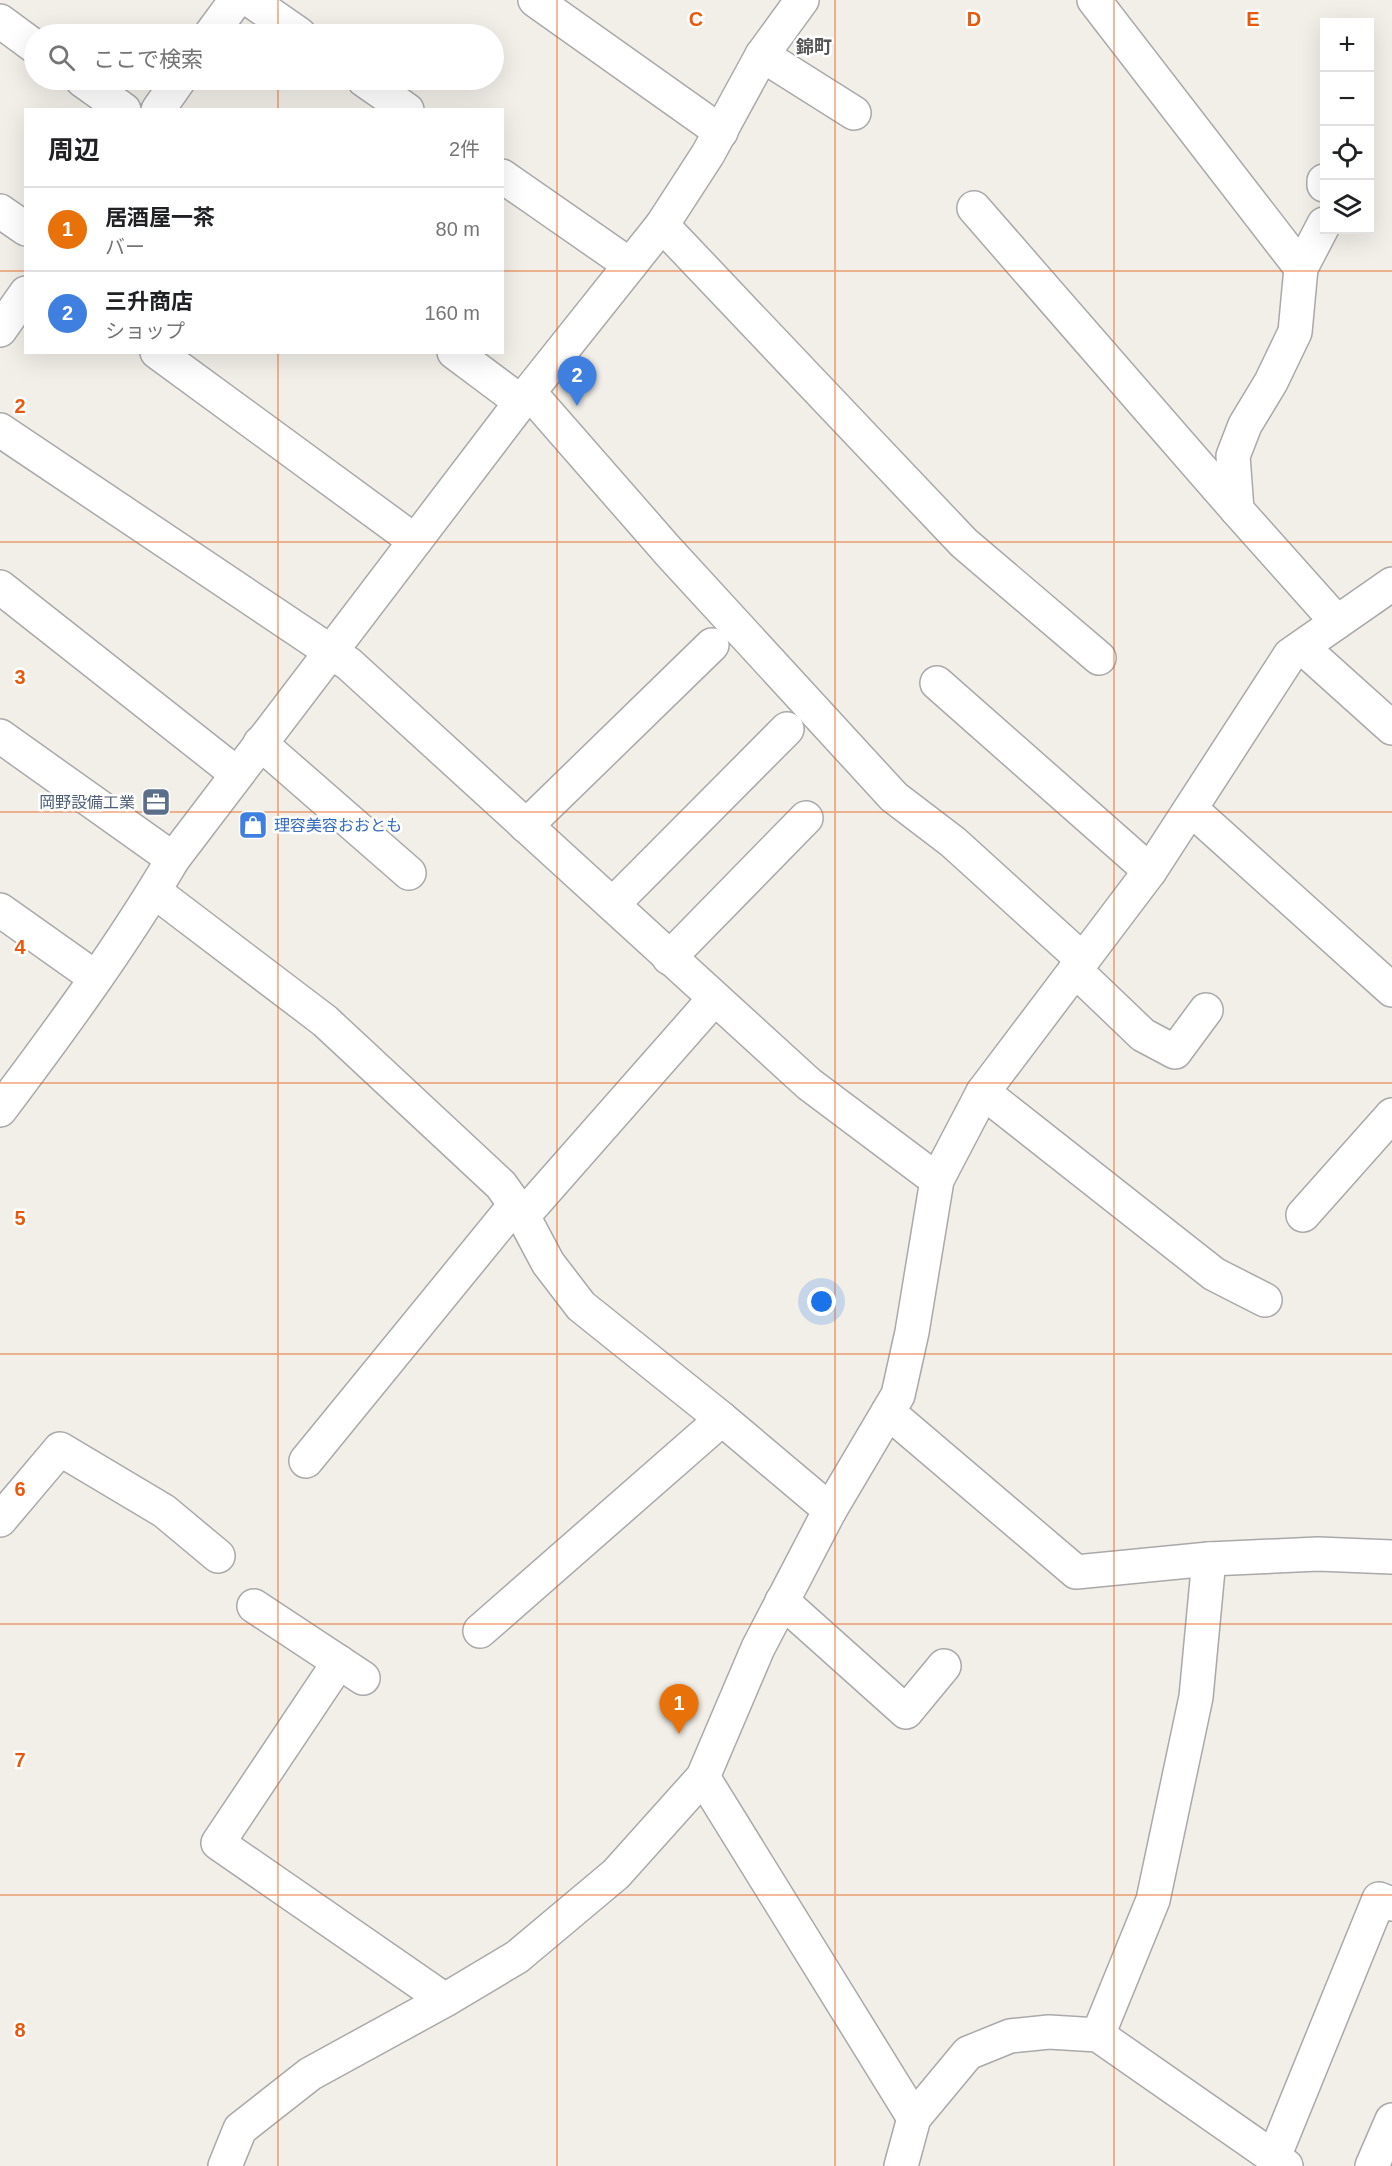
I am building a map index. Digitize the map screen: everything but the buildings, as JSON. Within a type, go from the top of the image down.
[{"type":"street","points":[[218,24],[236,0]]},
{"type":"street","points":[[250,0],[285,24]]},
{"type":"street","points":[[535,0],[721,132]]},
{"type":"street","points":[[0,1110],[63,1026],[173,859],[525,397],[662,225],[721,132],[762,55],[802,0]]},
{"type":"street","points":[[1094,0],[1301,268]]},
{"type":"street","points":[[0,21],[24,39]]},
{"type":"street","points":[[762,55],[854,113]]},
{"type":"street","points":[[96,90],[121,108]]},
{"type":"street","points":[[159,108],[172,90]]},
{"type":"street","points":[[378,90],[404,108]]},
{"type":"street","points":[[504,177],[630,265]]},
{"type":"street","points":[[974,208],[1337,622]]},
{"type":"street","points":[[0,211],[24,228]]},
{"type":"street","points":[[662,225],[964,543],[1099,658]]},
{"type":"street","points":[[1237,510],[1233,456],[1245,425],[1271,382],[1295,332],[1301,268],[1320,232]]},
{"type":"street","points":[[0,330],[24,296]]},
{"type":"street","points":[[160,354],[415,541]]},
{"type":"street","points":[[457,354],[525,397],[894,797],[953,842],[1079,965],[1143,1035],[1175,1052],[1206,1010]]},
{"type":"street","points":[[0,430],[350,664],[809,1084],[938,1180]]},
{"type":"street","points":[[225,2166],[240,2129],[310,2074],[445,2000],[517,1957],[616,1874],[703,1777],[758,1648],[830,1510],[898,1395],[912,1332],[938,1180],[983,1092],[1150,871],[1290,656],[1392,584]]},
{"type":"street","points":[[0,587],[237,774]]},
{"type":"street","points":[[526,826],[712,645]]},
{"type":"street","points":[[1303,648],[1392,728]]},
{"type":"street","points":[[938,683],[1150,871]]},
{"type":"street","points":[[613,904],[787,729]]},
{"type":"street","points":[[0,736],[173,859]]},
{"type":"street","points":[[260,743],[410,873]]},
{"type":"street","points":[[1191,809],[1392,990]]},
{"type":"street","points":[[669,958],[806,818]]},
{"type":"street","points":[[154,891],[325,1021],[501,1185],[519,1210],[548,1263],[581,1306],[722,1419],[830,1510]]},
{"type":"street","points":[[0,910],[96,978]]},
{"type":"street","points":[[306,1461],[519,1210],[714,999]]},
{"type":"street","points":[[983,1092],[1214,1274],[1265,1300]]},
{"type":"street","points":[[1303,1215],[1392,1115]]},
{"type":"street","points":[[888,1412],[1076,1572],[1209,1559],[1318,1554],[1392,1557]]},
{"type":"street","points":[[480,1630],[722,1419]]},
{"type":"street","points":[[0,1520],[60,1449],[164,1511],[218,1556]]},
{"type":"street","points":[[1098,2036],[1153,1900],[1196,1696],[1209,1559]]},
{"type":"street","points":[[782,1601],[906,1712],[944,1666]]},
{"type":"street","points":[[254,1606],[351,1670],[218,1843],[445,2000]]},
{"type":"street","points":[[703,1777],[914,2118]]},
{"type":"street","points":[[906,2164],[914,2118],[968,2053],[1010,2037],[1049,2032],[1098,2036],[1280,2162],[1379,1899],[1392,1904]]},
{"type":"street","points":[[1372,2166],[1392,2120]]},
{"type":"place","name":"三升商店","points":[[577,406]]},
{"type":"place","name":"岡野設備工業","points":[[156,802]]},
{"type":"place","name":"理容美容おおとも","points":[[253,825]]},
{"type":"place","name":"居酒屋一茶","points":[[679,1734]]},
{"type":"district","name":"錦町","points":[[814,47]]}]
